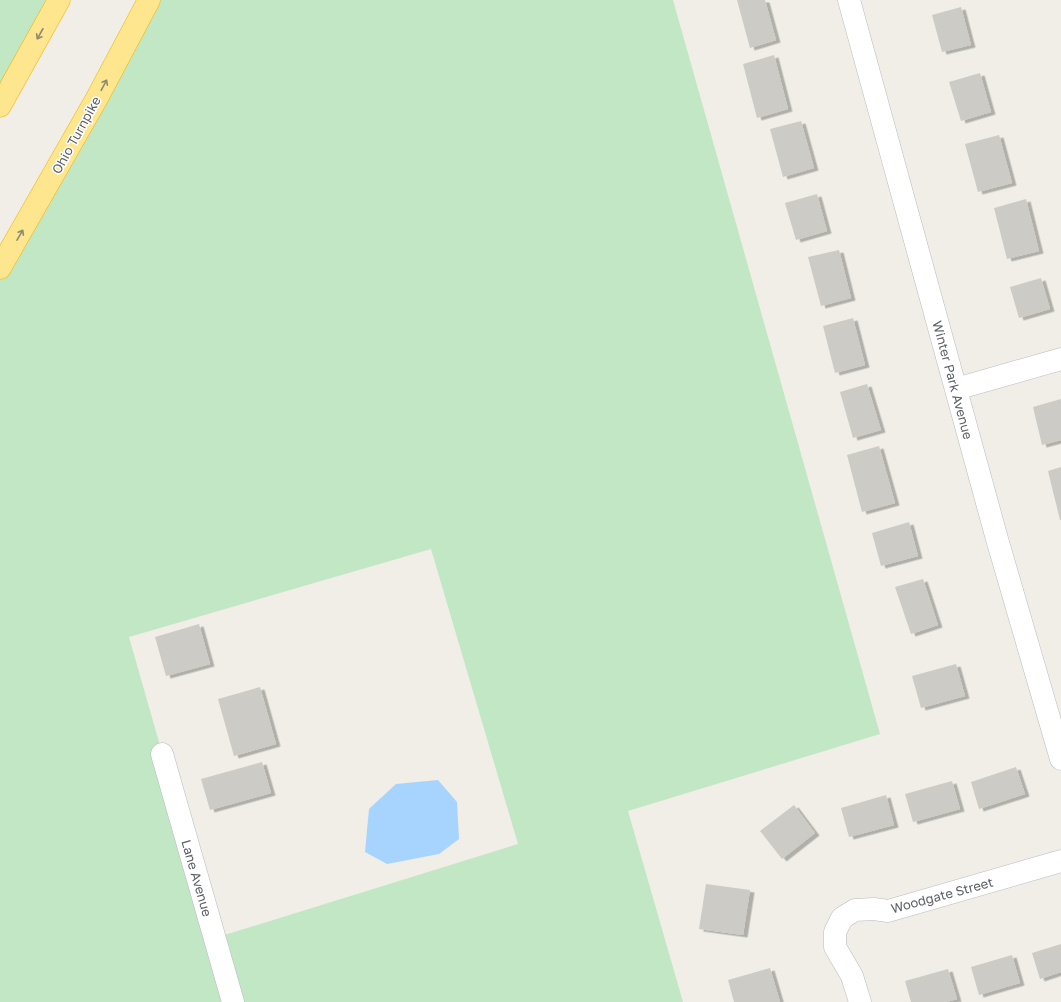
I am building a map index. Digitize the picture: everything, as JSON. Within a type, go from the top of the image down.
[{"type":"highway","points":[[0,106],[59,0]]},
{"type":"highway","name":"Ohio Turnpike","points":[[0,268],[89,111],[149,0]]},
{"type":"street","name":"Winter Park Avenue","points":[[849,0],[997,539],[1061,759]]},
{"type":"street","points":[[956,389],[1061,359]]},
{"type":"street","name":"Lane Avenue","points":[[162,754],[233,1002]]},
{"type":"street","name":"Woodgate Street","points":[[860,1002],[852,976],[835,947],[835,932],[842,918],[856,910],[874,909],[888,911],[1061,862]]},
{"type":"green space","points":[[0,0],[59,0],[0,106]]},
{"type":"green space","points":[[149,0],[673,0],[880,734],[628,811],[683,1002],[0,1002],[0,268]],"holes":[[[431,549],[518,844],[215,938],[129,637]]]},
{"type":"water","points":[[438,780],[457,802],[459,839],[439,854],[387,864],[365,852],[369,809],[396,784]]},
{"type":"building","points":[[737,0],[765,0],[776,40],[750,48]]},
{"type":"building","points":[[961,7],[971,45],[942,52],[932,15]]},
{"type":"building","points":[[774,55],[788,109],[757,118],[743,64]]},
{"type":"building","points":[[980,73],[991,112],[961,121],[949,82]]},
{"type":"building","points":[[801,121],[814,168],[783,177],[770,129]]},
{"type":"building","points":[[999,135],[1012,183],[978,192],[965,144]]},
{"type":"building","points":[[817,194],[827,231],[796,240],[785,203]]},
{"type":"building","points":[[1026,199],[1039,251],[1007,259],[994,208]]},
{"type":"building","points":[[839,250],[851,298],[821,306],[808,257]]},
{"type":"building","points":[[1041,278],[1050,309],[1019,318],[1010,287]]},
{"type":"building","points":[[853,318],[865,365],[835,373],[823,326]]},
{"type":"building","points":[[867,384],[881,430],[853,438],[840,392]]},
{"type":"building","points":[[1061,399],[1061,440],[1042,445],[1033,407]]},
{"type":"building","points":[[879,446],[895,503],[862,512],[847,455]]},
{"type":"building","points":[[1061,467],[1061,520],[1060,520],[1048,471]]},
{"type":"building","points":[[909,522],[918,556],[881,566],[872,533]]},
{"type":"building","points":[[923,579],[938,625],[911,634],[895,587]]},
{"type":"building","points":[[199,624],[210,664],[166,676],[155,637]]},
{"type":"building","points":[[956,664],[965,696],[921,708],[912,676]]},
{"type":"building","points":[[260,687],[276,744],[234,756],[218,699]]},
{"type":"building","points":[[262,762],[271,793],[210,810],[201,779]]},
{"type":"building","points":[[1016,767],[1025,794],[979,809],[971,782]]},
{"type":"building","points":[[952,781],[960,809],[913,822],[905,794]]},
{"type":"building","points":[[886,795],[894,825],[849,837],[841,808]]},
{"type":"building","points":[[794,805],[815,833],[782,859],[760,831]]},
{"type":"building","points":[[706,884],[750,890],[743,935],[699,929]]},
{"type":"building","points":[[1061,944],[1061,972],[1040,979],[1032,953]]},
{"type":"building","points":[[1012,955],[1020,983],[979,995],[971,967]]},
{"type":"building","points":[[770,968],[780,1002],[734,1002],[728,980]]},
{"type":"building","points":[[948,969],[957,999],[946,1002],[911,1002],[905,981]]}]
